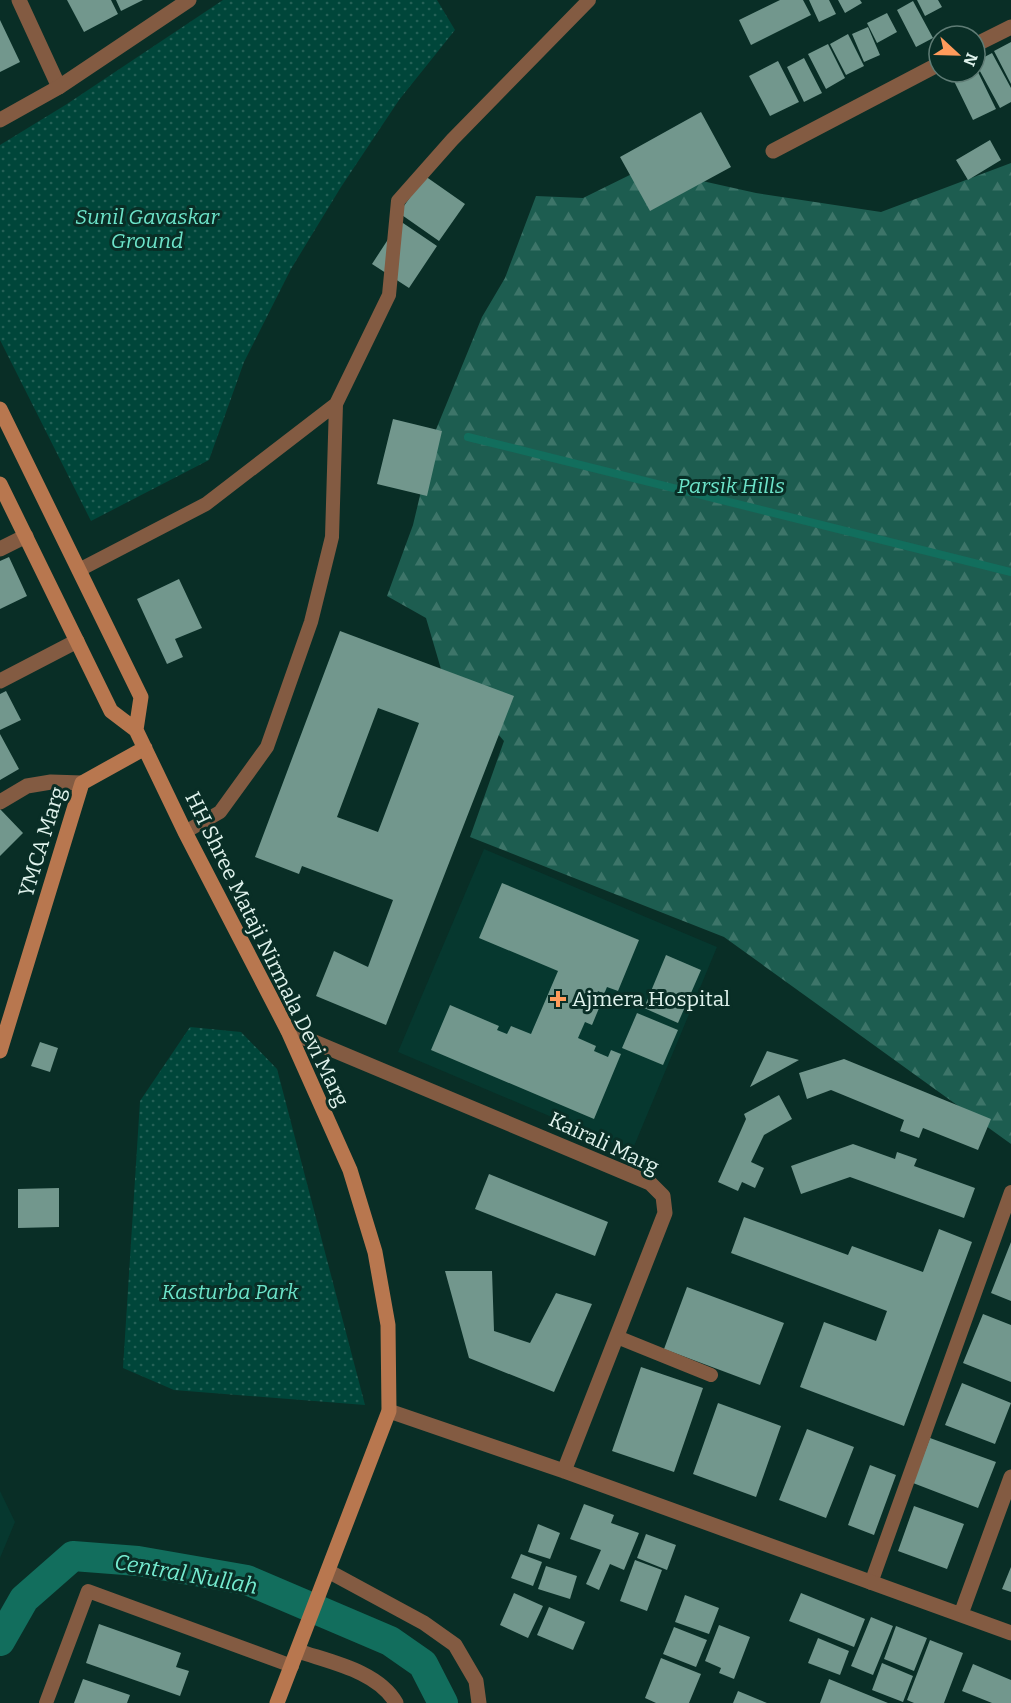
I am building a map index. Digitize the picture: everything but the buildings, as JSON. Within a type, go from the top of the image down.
[{"type":"main road","points":[[0,409],[141,697],[136,730]]},
{"type":"main road","name":"HH Shree Mataji Nirmala Devi Marg","points":[[0,483],[111,711],[136,730],[185,832],[288,1031],[350,1170],[375,1252],[388,1325],[389,1411],[277,1703]]},
{"type":"main road","name":"YMCA Marg","points":[[0,1051],[82,783],[145,748]]},
{"type":"street","points":[[19,0],[59,87]]},
{"type":"street","points":[[0,120],[59,87],[189,0]]},
{"type":"street","points":[[987,39],[1011,27]]},
{"type":"street","points":[[773,151],[927,70]]},
{"type":"street","points":[[0,549],[26,536]]},
{"type":"street","points":[[0,681],[77,641]]},
{"type":"street","points":[[0,802],[27,786],[51,782],[82,783]]},
{"type":"street","name":"Kairali Marg","points":[[288,1031],[650,1183],[663,1196],[664,1213],[564,1471]]},
{"type":"street","points":[[389,1411],[564,1471],[1011,1633]]},
{"type":"street","points":[[961,1614],[1011,1477]]},
{"type":"street","points":[[326,1578],[424,1623],[455,1644],[476,1681],[479,1703]]},
{"type":"street","points":[[300,1645],[374,1680],[392,1695],[396,1703]]},
{"type":"lane","points":[[185,832],[220,812],[267,747],[311,622],[332,537],[336,404],[389,295],[398,201],[452,140],[589,0]]},
{"type":"lane","points":[[79,570],[206,504],[336,404]]},
{"type":"lane","points":[[871,1582],[1011,1192]]},
{"type":"lane","points":[[617,1337],[711,1375]]},
{"type":"lane","points":[[46,1703],[88,1591],[292,1666]]},
{"type":"shaded area","name":"Ajmera Hospital","points":[[484,849],[717,947],[632,1151],[398,1052]]},
{"type":"shaded area","points":[[0,1491],[15,1522],[0,1558]]},
{"type":"green space","name":"Sunil Gavaskar Ground","points":[[223,0],[437,0],[455,30],[399,100],[341,187],[291,269],[244,362],[209,460],[91,521],[0,340],[0,145],[67,104]]},
{"type":"green space","name":"Parsik Hills","points":[[1011,163],[1011,1144],[724,937],[470,837],[504,741],[441,669],[426,618],[387,596],[413,525],[435,432],[482,317],[505,278],[536,196],[583,198],[644,168],[756,193],[881,212]]},
{"type":"green space","name":"Kasturba Park","points":[[190,1027],[241,1032],[277,1069],[365,1405],[174,1390],[123,1368],[140,1101]]},
{"type":"waterway","points":[[468,437],[1011,572]]},
{"type":"waterway","name":"Central Nullah","points":[[0,1641],[24,1599],[73,1556],[138,1561],[247,1580],[390,1641],[423,1664],[443,1703]]},
{"type":"place","name":"Ajmera Hospital","points":[[558,999]]}]
